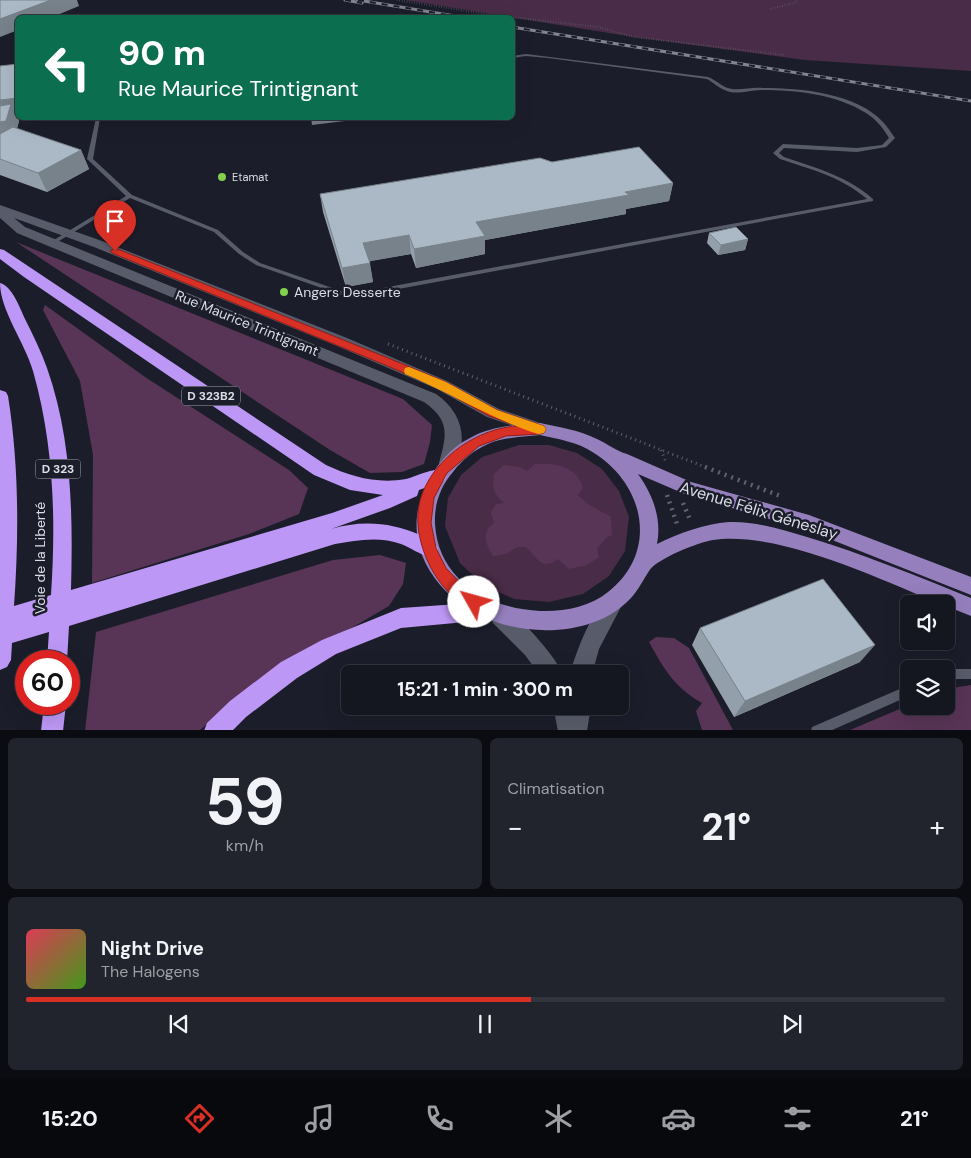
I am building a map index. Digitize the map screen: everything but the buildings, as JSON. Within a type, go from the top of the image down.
[{"type":"highway","name":"D 323B2","points":[[0,252],[94,318],[320,470],[335,478],[372,489],[392,489],[410,486],[443,469]]},
{"type":"highway","name":"Voie de la Liberté","points":[[0,287],[14,308],[40,368],[49,403],[57,451],[63,524],[63,586],[58,650]]},
{"type":"highway","points":[[0,396],[6,435],[8,490],[7,583],[0,660]]},
{"type":"highway","points":[[0,466],[8,490]]},
{"type":"highway","points":[[0,637],[123,591],[407,494],[443,469]]},
{"type":"highway","points":[[0,620],[360,531],[380,530],[398,533],[412,538],[429,549]]},
{"type":"highway","points":[[215,730],[238,709],[289,670],[329,647],[401,618],[494,613]]},
{"type":"highway","points":[[52,730],[53,715]]},
{"type":"main road","points":[[540,429],[574,436],[605,452],[629,473],[644,500],[650,531],[644,562],[632,583],[614,600],[580,617],[540,623],[494,613],[461,594],[441,573],[429,549],[424,523],[428,498],[443,469],[474,443],[506,432],[540,429]]},
{"type":"main road","name":"Avenue Félix Géneslay","points":[[605,452],[686,488],[809,523],[971,586]]},
{"type":"main road","name":"Avenue Félix Géneslay","points":[[644,562],[680,541],[721,531],[768,534],[840,556],[971,607]]},
{"type":"street","name":"Rue Maurice Trintignant","points":[[0,211],[68,233],[350,346],[442,385],[493,413],[540,429]]},
{"type":"street","name":"Rue Maurice Trintignant","points":[[0,211],[21,230],[430,398],[441,405],[453,424],[455,437],[443,469]]},
{"type":"street","points":[[582,665],[589,646],[614,600]]},
{"type":"street","points":[[494,613],[532,648],[545,665]]},
{"type":"street","points":[[566,715],[569,730]]},
{"type":"street","points":[[576,730],[578,715]]},
{"type":"lane","points":[[82,156],[90,159],[130,196],[216,231],[258,264],[350,296],[871,200],[863,192],[841,178],[782,158],[776,153],[783,146],[835,150],[884,146],[892,138],[886,126],[847,100],[772,90],[728,90],[708,78],[548,57],[526,55],[515,57]]},
{"type":"lane","points":[[0,120],[15,119]]},
{"type":"lane","points":[[90,159],[98,120]]},
{"type":"lane","points":[[52,243],[130,196]]},
{"type":"lane","points":[[955,674],[971,674]]},
{"type":"lane","points":[[816,730],[900,694]]},
{"type":"path","points":[[397,0],[491,15]]},
{"type":"path","points":[[770,9],[794,3],[798,0]]},
{"type":"path","points":[[515,18],[598,27],[634,37],[785,55]]},
{"type":"path","points":[[661,449],[792,501]]},
{"type":"shaded area","points":[[405,0],[971,0],[971,71],[805,60],[634,37],[515,18],[515,15],[498,15]]},
{"type":"shaded area","points":[[16,242],[403,399],[432,425],[424,464],[402,472],[370,473],[330,450]]},
{"type":"shaded area","points":[[45,305],[145,377],[289,470],[308,488],[299,514],[249,534],[92,583],[93,455],[80,381],[43,310]]},
{"type":"shaded area","points":[[519,445],[549,445],[577,453],[602,469],[619,491],[629,517],[625,551],[609,576],[583,594],[549,602],[514,599],[483,585],[460,563],[445,526],[448,498],[461,475],[482,457]]},
{"type":"shaded area","points":[[535,464],[558,465],[571,470],[583,488],[578,495],[588,504],[611,517],[612,535],[607,537],[597,549],[599,557],[587,565],[569,569],[558,559],[552,563],[543,564],[526,547],[518,547],[506,554],[493,556],[490,551],[486,542],[486,534],[494,523],[491,512],[496,504],[504,503],[494,490],[494,474],[504,465],[520,467],[527,471]]},
{"type":"shaded area","points":[[380,555],[406,563],[403,584],[389,606],[251,687],[200,730],[85,730],[96,632],[333,560]]},
{"type":"shaded area","points":[[656,637],[674,638],[689,648],[733,730],[702,730],[696,711],[702,703],[684,691],[665,669],[649,642]]},
{"type":"shaded area","points":[[971,685],[971,730],[850,730],[900,709],[900,715],[955,715],[955,688]]},
{"type":"railway","points":[[345,0],[362,3]]},
{"type":"railway","points":[[358,0],[449,15]]},
{"type":"railway","points":[[515,27],[971,101]]},
{"type":"slow traffic","points":[[409,371],[460,394],[493,413],[540,429],[538,429]]},
{"type":"place","name":"Etamat","points":[[222,177]]},
{"type":"place","name":"Angers Desserte","points":[[284,292]]},
{"type":"route","points":[[115,251],[394,364],[442,385],[493,413],[540,429],[506,432],[474,443],[448,463],[438,476],[428,498],[424,523],[429,549],[441,573],[461,594],[474,602]]}]
